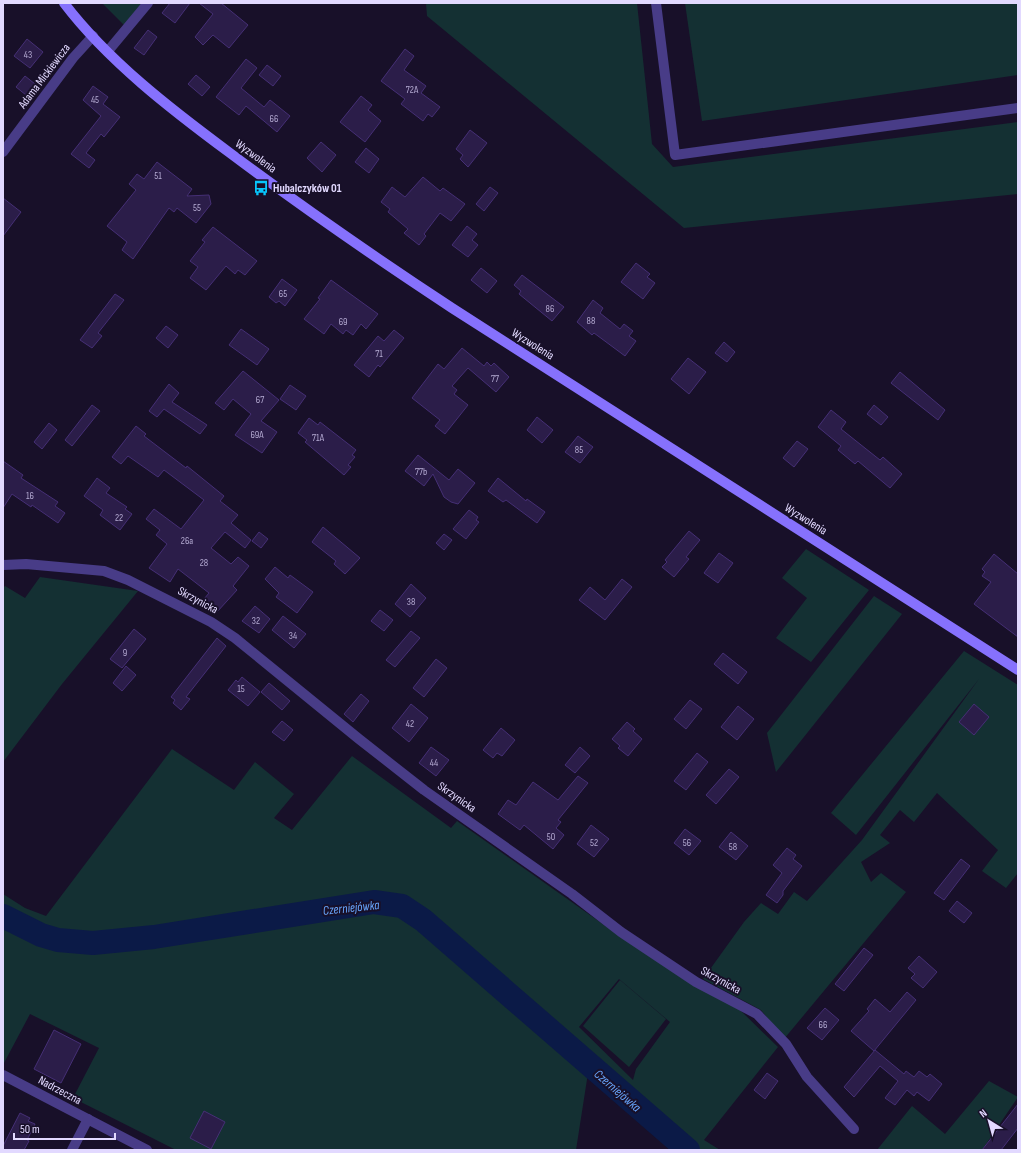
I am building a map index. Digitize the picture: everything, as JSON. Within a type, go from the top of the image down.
[{"type":"street","name":"Wyzwolenia","points":[[64,3],[93,36],[157,96],[206,135],[398,273],[1018,670]]},
{"type":"street","points":[[108,51],[148,3]]},
{"type":"street","points":[[656,3],[676,155],[1018,108]]},
{"type":"street","name":"Adama Mickiewicza","points":[[3,152],[73,58],[93,36]]},
{"type":"street","name":"Skrzynicka","points":[[3,564],[26,564],[104,571],[128,580],[211,622],[241,643],[359,740],[424,790],[572,894],[628,936],[696,982],[757,1014],[786,1044],[807,1077],[854,1129]]},
{"type":"street","name":"Nadrzeczna","points":[[3,1075],[147,1150]]},
{"type":"street","points":[[72,1150],[88,1119]]},
{"type":"green space","points":[[102,3],[142,3],[124,25]]},
{"type":"green space","points":[[426,3],[637,3],[652,144],[673,167],[1018,122],[1018,194],[684,228],[427,16]]},
{"type":"green space","points":[[685,3],[1018,3],[1018,75],[702,121]]},
{"type":"green space","points":[[806,549],[869,590],[811,662],[776,638],[807,598],[782,578]]},
{"type":"green space","points":[[40,577],[138,591],[62,684],[3,762],[3,588],[5,586],[25,598]]},
{"type":"green space","points":[[874,596],[902,614],[776,772],[767,733]]},
{"type":"green space","points":[[964,651],[1018,685],[1018,873],[1006,888],[982,871],[998,850],[937,793],[914,822],[900,810],[880,835],[890,843],[861,862],[871,882],[881,873],[906,892],[784,1039],[761,1010],[703,979],[744,922],[761,903],[778,914],[794,892],[807,901],[862,840],[979,679],[856,835],[831,813]]},
{"type":"green space","points":[[172,749],[234,790],[255,762],[294,794],[274,818],[292,830],[352,756],[451,828],[457,821],[614,932],[741,1011],[778,1047],[704,1140],[720,1150],[670,1150],[588,1073],[576,1150],[176,1150],[73,1098],[99,1048],[30,1014],[3,1063],[3,894],[25,908],[46,916]],"holes":[[[619,979],[670,1022],[636,1069],[633,1080],[579,1027]]]},
{"type":"green space","points":[[620,980],[666,1019],[629,1067],[583,1026]]},
{"type":"green space","points":[[989,1081],[1018,1097],[982,1150],[877,1150],[912,1106],[945,1134]]},
{"type":"building","points":[[170,3],[190,3],[175,23],[162,13]]},
{"type":"building","points":[[199,3],[221,3],[248,25],[229,48],[213,35],[203,45],[195,37],[213,14]]},
{"type":"building","points":[[148,30],[157,37],[144,55],[134,48]]},
{"type":"building","points":[[27,39],[43,52],[30,68],[14,56]]},
{"type":"building","points":[[405,49],[414,56],[404,70],[426,86],[421,93],[440,107],[432,117],[428,114],[423,121],[401,104],[405,99],[381,81]]},
{"type":"building","points":[[246,59],[257,68],[241,88],[264,107],[270,100],[290,116],[277,132],[246,106],[239,115],[216,97]]},
{"type":"building","points":[[267,65],[281,76],[273,86],[259,75]]},
{"type":"building","points":[[196,75],[210,87],[202,96],[188,84]]},
{"type":"building","points":[[25,76],[35,84],[26,95],[16,87]]},
{"type":"building","points":[[93,86],[108,97],[103,104],[120,117],[104,137],[101,134],[86,153],[95,160],[89,168],[71,154],[101,116],[83,100]]},
{"type":"building","points":[[361,96],[372,105],[368,110],[381,121],[365,142],[340,122]]},
{"type":"building","points":[[470,130],[487,143],[468,167],[460,159],[463,155],[456,149]]},
{"type":"building","points":[[321,142],[336,155],[322,172],[307,158]]},
{"type":"building","points":[[366,148],[379,159],[369,173],[355,162]]},
{"type":"building","points":[[157,162],[192,189],[187,196],[209,195],[211,204],[196,223],[177,208],[174,212],[169,208],[133,259],[122,250],[127,242],[107,226],[136,190],[129,184],[137,174],[144,179]]},
{"type":"building","points":[[423,177],[440,191],[443,188],[465,204],[451,221],[440,213],[424,234],[426,236],[419,245],[404,233],[408,229],[388,212],[390,209],[381,202],[392,187],[405,197]]},
{"type":"building","points":[[490,187],[498,193],[484,211],[476,204]]},
{"type":"building","points":[[3,198],[21,212],[3,236]]},
{"type":"building","points":[[467,226],[477,234],[472,240],[478,245],[468,257],[452,245]]},
{"type":"building","points":[[213,227],[257,261],[245,275],[238,270],[235,274],[226,266],[206,290],[190,278],[198,267],[190,261],[205,242],[202,240]]},
{"type":"building","points":[[636,263],[650,274],[647,277],[655,283],[643,299],[621,282]]},
{"type":"building","points":[[481,268],[497,281],[487,293],[471,280]]},
{"type":"building","points":[[522,275],[564,307],[552,321],[519,294],[521,291],[514,285]]},
{"type":"building","points":[[282,279],[297,290],[285,306],[279,301],[276,303],[269,297]]},
{"type":"building","points":[[331,280],[378,314],[366,329],[361,324],[353,335],[346,330],[343,334],[331,324],[324,334],[304,319],[320,299],[318,298]]},
{"type":"building","points":[[115,294],[124,300],[98,333],[102,336],[92,348],[80,340]]},
{"type":"building","points":[[593,300],[603,308],[600,313],[620,329],[624,324],[633,331],[629,336],[636,341],[625,356],[594,333],[592,335],[577,322]]},
{"type":"building","points":[[166,326],[178,335],[168,348],[156,338]]},
{"type":"building","points":[[241,329],[269,349],[257,365],[229,345]]},
{"type":"building","points":[[394,330],[404,338],[380,367],[378,365],[369,377],[354,365],[378,336],[384,341]]},
{"type":"building","points":[[724,342],[735,352],[727,362],[715,353]]},
{"type":"building","points":[[462,348],[484,366],[487,362],[491,366],[494,363],[509,377],[496,392],[468,368],[452,386],[457,390],[454,394],[468,405],[445,434],[435,426],[440,420],[412,398],[438,364],[444,369]]},
{"type":"building","points":[[688,358],[706,372],[689,394],[671,379]]},
{"type":"building","points":[[243,371],[279,400],[261,421],[277,432],[262,453],[235,435],[251,414],[233,399],[224,410],[215,403]]},
{"type":"building","points":[[900,372],[945,410],[938,420],[891,383]]},
{"type":"building","points":[[169,384],[179,393],[172,402],[207,425],[200,434],[164,409],[157,417],[149,411]]},
{"type":"building","points":[[290,385],[306,396],[296,410],[280,399]]},
{"type":"building","points":[[92,405],[100,411],[72,446],[65,440]]},
{"type":"building","points":[[874,405],[888,417],[881,425],[867,414]]},
{"type":"building","points":[[831,410],[846,422],[841,429],[880,460],[883,457],[902,474],[890,488],[858,461],[855,464],[838,450],[841,446],[818,427]]},
{"type":"building","points":[[537,417],[553,430],[542,443],[527,430]]},
{"type":"building","points":[[309,418],[318,425],[320,422],[356,450],[352,455],[355,457],[348,465],[351,467],[344,475],[305,442],[307,440],[298,433]]},
{"type":"building","points":[[49,423],[57,430],[42,449],[34,442]]},
{"type":"building","points":[[136,426],[146,434],[144,436],[186,468],[187,466],[224,496],[220,501],[238,515],[231,523],[251,540],[245,548],[225,532],[211,548],[231,564],[238,557],[249,566],[233,586],[237,590],[217,612],[204,599],[209,593],[178,569],[170,582],[149,568],[167,544],[156,535],[160,530],[146,519],[154,509],[181,529],[204,500],[164,470],[158,477],[128,456],[121,464],[112,457]]},
{"type":"building","points":[[578,436],[593,447],[580,463],[565,452]]},
{"type":"building","points":[[797,441],[808,449],[794,467],[783,458]]},
{"type":"building","points":[[418,455],[449,480],[458,469],[475,483],[458,504],[451,502],[444,497],[433,474],[424,486],[405,471]]},
{"type":"building","points":[[3,461],[23,475],[21,478],[58,502],[55,506],[65,513],[58,523],[32,505],[31,507],[12,494],[3,508]]},
{"type":"building","points":[[97,478],[110,488],[106,493],[127,507],[125,509],[132,514],[120,530],[100,515],[103,510],[84,496]]},
{"type":"building","points":[[498,478],[526,501],[527,499],[545,512],[537,523],[506,500],[503,502],[488,491]]},
{"type":"building","points":[[469,510],[478,517],[476,520],[479,522],[466,539],[453,529]]},
{"type":"building","points":[[323,527],[360,558],[345,574],[334,564],[336,561],[312,542]]},
{"type":"building","points":[[689,531],[700,540],[686,557],[689,559],[674,577],[662,567],[667,562],[665,560]]},
{"type":"building","points":[[259,532],[268,539],[261,548],[252,541]]},
{"type":"building","points":[[444,534],[452,540],[444,550],[436,543]]},
{"type":"building","points":[[719,553],[733,563],[718,583],[704,573]]},
{"type":"building","points":[[994,554],[1018,574],[1018,637],[974,604],[991,582],[982,576],[985,572],[982,569]]},
{"type":"building","points":[[275,567],[288,578],[290,575],[313,592],[297,613],[276,597],[279,593],[265,579]]},
{"type":"building","points":[[622,579],[632,587],[605,620],[579,600],[590,587],[605,600]]},
{"type":"building","points":[[411,584],[426,598],[410,617],[395,604]]},
{"type":"building","points":[[255,606],[270,619],[259,633],[242,621]]},
{"type":"building","points":[[380,610],[393,620],[384,631],[371,621]]},
{"type":"building","points":[[283,616],[306,634],[294,648],[272,630]]},
{"type":"building","points":[[134,629],[146,639],[122,668],[110,659]]},
{"type":"building","points":[[411,631],[420,638],[395,667],[386,660]]},
{"type":"building","points":[[217,638],[226,646],[186,697],[190,699],[181,710],[173,703],[175,700],[171,697]]},
{"type":"building","points":[[723,653],[747,672],[738,684],[714,664]]},
{"type":"building","points":[[436,659],[447,668],[424,697],[413,688]]},
{"type":"building","points":[[126,666],[136,675],[122,691],[113,683]]},
{"type":"building","points":[[242,677],[260,692],[248,706],[228,690],[236,680],[238,682]]},
{"type":"building","points":[[269,683],[290,701],[282,710],[261,692]]},
{"type":"building","points":[[361,694],[369,701],[353,722],[344,714]]},
{"type":"building","points":[[690,700],[702,709],[686,729],[674,719]]},
{"type":"building","points":[[411,704],[428,718],[409,742],[392,728]]},
{"type":"building","points":[[974,704],[989,717],[974,735],[959,722]]},
{"type":"building","points":[[738,706],[754,719],[737,740],[721,727]]},
{"type":"building","points":[[282,721],[293,730],[284,741],[272,732]]},
{"type":"building","points":[[627,722],[635,729],[633,731],[642,739],[628,756],[618,748],[620,746],[612,739]]},
{"type":"building","points":[[501,728],[515,740],[502,756],[497,753],[493,758],[483,750]]},
{"type":"building","points":[[431,747],[449,760],[436,776],[419,763]]},
{"type":"building","points":[[580,747],[590,756],[575,773],[565,765]]},
{"type":"building","points":[[697,753],[708,762],[686,790],[674,781]]},
{"type":"building","points":[[729,769],[739,777],[716,804],[706,795]]},
{"type":"building","points":[[578,776],[588,783],[558,820],[561,822],[556,828],[564,835],[553,849],[524,825],[520,830],[498,814],[508,800],[516,805],[533,782],[558,800]]},
{"type":"building","points":[[591,825],[609,839],[594,857],[577,844]]},
{"type":"building","points":[[685,829],[701,841],[689,855],[674,843]]},
{"type":"building","points":[[731,832],[748,846],[736,860],[719,847]]},
{"type":"building","points":[[787,848],[796,855],[793,859],[802,866],[783,891],[783,895],[777,903],[766,895],[782,873],[773,865]]},
{"type":"building","points":[[961,859],[970,866],[944,900],[934,893]]},
{"type":"building","points":[[957,901],[972,913],[964,923],[949,911]]},
{"type":"building","points":[[864,948],[873,955],[844,991],[835,984]]},
{"type":"building","points":[[919,956],[937,972],[923,988],[911,978],[915,974],[908,968]]},
{"type":"building","points":[[907,992],[916,1000],[874,1051],[851,1031],[869,1011],[867,1009],[875,999],[890,1012]]},
{"type":"building","points":[[825,1008],[839,1020],[822,1040],[807,1028]]},
{"type":"building","points":[[54,1030],[81,1044],[61,1083],[34,1069]]},
{"type":"building","points":[[875,1050],[904,1074],[906,1071],[914,1077],[919,1071],[927,1077],[930,1074],[942,1084],[929,1101],[917,1092],[914,1096],[907,1090],[895,1105],[885,1098],[898,1081],[880,1066],[854,1097],[844,1087]]},
{"type":"building","points":[[767,1073],[778,1081],[765,1099],[754,1090]]},
{"type":"building","points":[[1018,1104],[1018,1128],[1001,1150],[982,1150]]},
{"type":"building","points":[[204,1111],[225,1122],[211,1149],[190,1138]]},
{"type":"building","points":[[20,1113],[30,1118],[28,1121],[35,1124],[27,1140],[29,1141],[24,1150],[3,1150],[3,1146]]},
{"type":"waterway","name":"Czerniejówka","points":[[3,916],[41,935],[58,940],[93,943],[154,937],[374,902],[402,906],[423,920],[688,1150]]},
{"type":"place","name":"Hubalczyków 01","points":[[261,188]]}]
